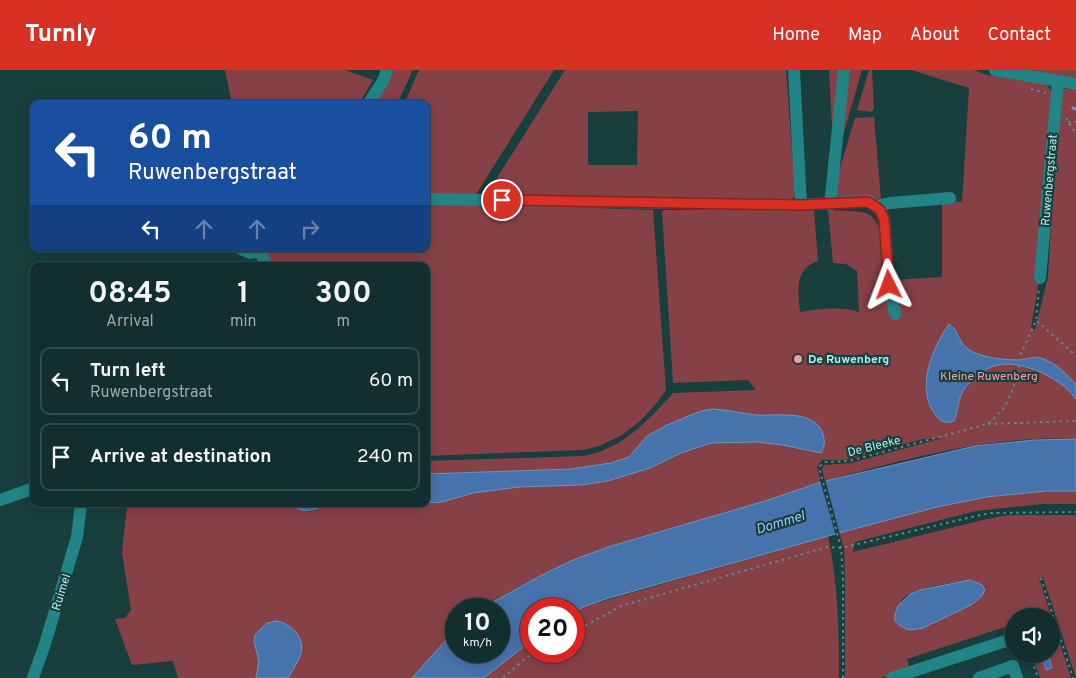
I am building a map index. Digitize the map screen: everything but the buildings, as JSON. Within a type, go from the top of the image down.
[{"type":"street","points":[[371,100],[383,81],[387,70]]},
{"type":"street","points":[[794,70],[801,205]]},
{"type":"street","points":[[830,204],[844,70]]},
{"type":"street","points":[[995,70],[1076,84]]},
{"type":"street","name":"Ruwenbergstraat","points":[[1040,278],[1058,81]]},
{"type":"street","points":[[430,199],[801,205],[872,204],[950,198]]},
{"type":"street","points":[[872,204],[884,219],[889,285],[895,314]]},
{"type":"street","points":[[2,497],[30,489]]},
{"type":"street","name":"Ruimel","points":[[32,678],[45,644],[77,537],[81,507]]},
{"type":"street","points":[[892,678],[1005,640]]},
{"type":"street","points":[[979,678],[1013,666],[1017,678]]},
{"type":"path","points":[[1068,122],[1076,122]]},
{"type":"path","points":[[988,424],[1004,408],[1012,391],[1018,373],[1021,353],[1036,320],[1040,278]]},
{"type":"path","points":[[1036,320],[1076,356]]},
{"type":"path","points":[[988,424],[1076,421]]},
{"type":"path","name":"De Bleeke","points":[[843,678],[843,576],[841,546],[820,466],[825,462],[849,461],[988,424]]},
{"type":"path","points":[[585,626],[621,606],[827,547],[841,546],[989,513],[1076,512]]},
{"type":"path","points":[[1041,578],[1073,678]]},
{"type":"path","points":[[503,678],[520,663]]},
{"type":"path","points":[[1033,663],[1038,678]]},
{"type":"green space","points":[[225,70],[345,70],[373,80],[361,100],[231,100]]},
{"type":"green space","points":[[390,70],[413,70],[399,100],[375,100]]},
{"type":"green space","points":[[419,70],[554,70],[475,196],[430,197],[430,100],[406,100]]},
{"type":"green space","points":[[565,70],[786,70],[796,189],[791,200],[485,197]],"holes":[[[638,111],[637,165],[588,165],[588,112]]]},
{"type":"green space","points":[[829,70],[862,70],[840,146],[833,145]]},
{"type":"green space","points":[[869,70],[872,70],[874,109],[871,112],[857,110]]},
{"type":"green space","name":"Kleine Ruwenberg","points":[[911,70],[974,70],[987,75],[1046,84],[1053,94],[1042,263],[1031,328],[1035,330],[1048,277],[1059,86],[1076,90],[1076,439],[1012,441],[949,450],[825,481],[822,469],[824,465],[851,463],[943,438],[923,439],[845,460],[822,460],[817,467],[821,482],[765,501],[608,547],[573,560],[499,598],[445,598],[445,642],[412,678],[288,678],[301,655],[254,642],[259,661],[256,678],[178,678],[173,661],[132,665],[115,619],[125,618],[131,610],[122,553],[127,507],[298,507],[308,512],[323,507],[430,507],[430,504],[473,493],[519,487],[581,485],[608,481],[650,468],[681,453],[711,443],[756,442],[783,445],[821,453],[814,422],[803,417],[756,415],[713,409],[701,411],[647,436],[629,457],[611,463],[571,469],[430,474],[430,461],[583,456],[622,441],[643,424],[673,393],[756,390],[748,380],[673,383],[662,212],[664,210],[814,210],[818,261],[805,269],[801,275],[798,289],[800,312],[837,309],[859,312],[857,271],[846,264],[833,263],[828,210],[860,212],[868,214],[874,219],[882,234],[894,280],[942,277],[942,200],[962,202],[969,88]]},
{"type":"green space","points":[[1031,70],[1076,70],[1076,79]]},
{"type":"green space","points":[[874,117],[881,199],[837,198],[836,181],[855,118]]},
{"type":"green space","points":[[430,202],[653,210],[666,390],[639,422],[622,435],[599,446],[583,450],[430,456],[430,262],[267,262],[266,252],[430,252]]},
{"type":"green space","points":[[1047,491],[1076,491],[1076,504],[1043,504],[976,511],[855,542],[853,552],[1009,515],[1076,515],[1076,678],[1060,629],[1060,608],[1053,608],[1043,577],[1039,578],[1049,608],[1005,608],[1005,627],[907,659],[909,667],[907,670],[880,678],[845,678],[844,548],[839,533],[937,507],[986,497]],"holes":[[[970,580],[982,585],[966,607],[928,626],[906,629],[897,624],[902,600],[907,595],[934,586]]]},
{"type":"green space","points":[[828,536],[837,607],[839,678],[484,678],[503,663],[510,663],[510,658],[520,650],[520,663],[585,663],[585,606]]},
{"type":"green space","points":[[1060,644],[1071,678],[1040,678],[1035,663],[1044,663],[1046,670],[1052,668],[1051,663],[1060,663]]},
{"type":"water","points":[[949,324],[953,327],[964,346],[978,354],[1008,360],[1039,358],[1051,362],[1059,367],[1076,384],[1076,399],[1060,383],[1036,370],[1011,364],[999,365],[982,372],[965,388],[954,421],[941,421],[929,404],[926,380],[932,356]]},
{"type":"water","points":[[713,409],[756,415],[804,417],[819,426],[824,437],[823,448],[821,453],[783,445],[756,442],[711,443],[681,453],[650,468],[608,481],[581,485],[519,487],[473,493],[442,502],[430,503],[430,474],[571,469],[611,463],[629,457],[647,436],[667,425],[701,411]]},
{"type":"water","name":"Dommel","points":[[1076,439],[1076,491],[1047,491],[986,497],[937,507],[839,533],[585,606],[585,598],[520,598],[520,650],[510,658],[510,598],[500,598],[573,560],[608,547],[765,501],[821,482],[975,446],[1034,440]]},
{"type":"water","points":[[296,507],[322,507],[307,511]]},
{"type":"water","points":[[970,580],[982,585],[985,590],[981,597],[971,605],[923,628],[906,629],[895,621],[898,606],[910,594],[920,590]]},
{"type":"water","points":[[282,622],[297,633],[302,650],[300,656],[288,678],[256,678],[259,661],[254,642],[255,635],[267,623]]},
{"type":"water","points":[[445,642],[445,663],[503,663],[484,678],[412,678]]},
{"type":"water","points":[[1044,663],[1051,663],[1052,668],[1046,670]]},
{"type":"pier","points":[[825,479],[840,535],[836,536],[820,480]]},
{"type":"place","name":"De Ruwenberg","points":[[798,359]]},
{"type":"route","points":[[502,200],[801,205],[868,202],[880,210],[884,219],[889,285]]}]
